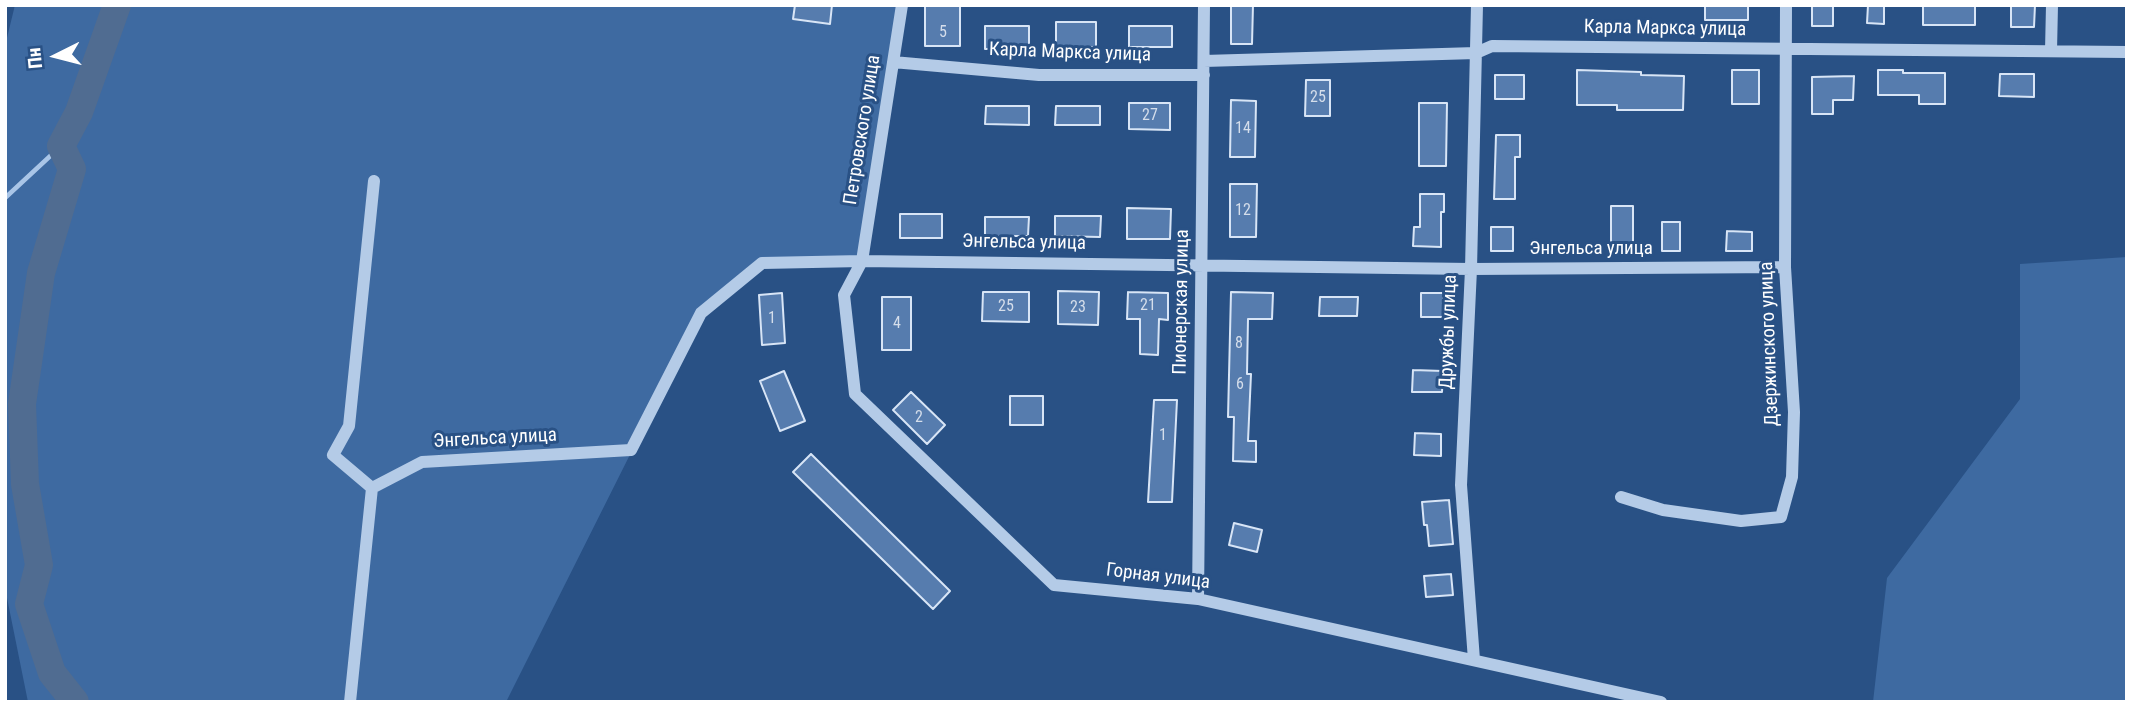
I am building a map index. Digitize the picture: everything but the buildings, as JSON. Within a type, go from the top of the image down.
[{"type":"street","name":"Петровского улица","points":[[862,261],[902,5]]},
{"type":"street","name":"Пионерская улица","points":[[1198,599],[1204,5]]},
{"type":"street","name":"Дружбы улица","points":[[1474,660],[1461,485],[1471,269],[1477,5]]},
{"type":"street","name":"Дзержинского улица","points":[[1621,497],[1663,510],[1741,521],[1780,517],[1792,477],[1794,412],[1785,267],[1786,5]]},
{"type":"street","points":[[2051,51],[2052,5]]},
{"type":"street","name":"Карла Маркса улица","points":[[1204,61],[1476,53],[1492,46],[2127,52]]},
{"type":"street","name":"Карла Маркса улица","points":[[893,62],[1039,75],[1204,75]]},
{"type":"street","points":[[350,702],[372,488],[333,454],[349,426],[374,181]]},
{"type":"street","name":"Энгельса улица","points":[[372,488],[422,462],[631,450],[701,313],[762,263],[862,261],[1471,269],[1785,267]]},
{"type":"street","name":"Горная улица","points":[[862,261],[844,295],[855,394],[1054,585],[1198,599],[1661,702]]},
{"type":"shaded area","points":[[15,5],[902,5],[862,261],[762,263],[701,313],[506,702],[28,702],[5,588],[5,46]]},
{"type":"shaded area","points":[[2127,257],[2127,702],[1873,702],[1887,578],[2020,399],[2020,264]]},
{"type":"waterway","points":[[75,702],[52,673],[29,604],[39,565],[25,484],[22,404],[41,273],[72,169],[61,146],[79,112],[117,5]]},
{"type":"waterway","points":[[5,198],[61,146]]}]
